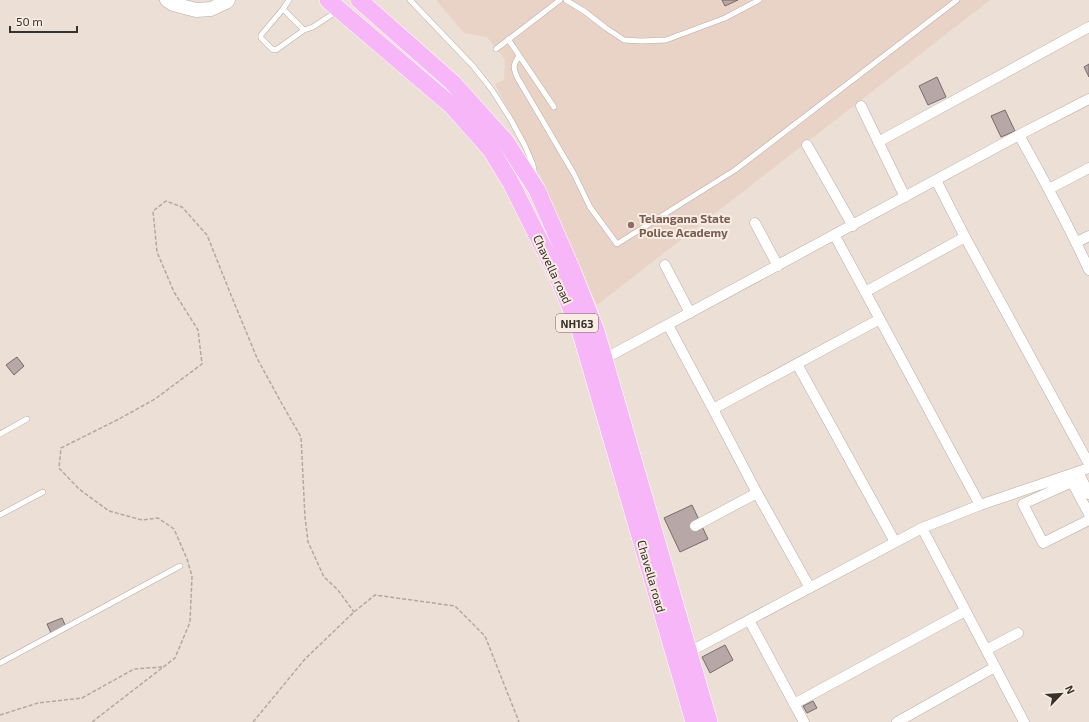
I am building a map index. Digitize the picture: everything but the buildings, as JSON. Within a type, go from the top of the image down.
[{"type":"highway","name":"Chavella road","points":[[359,0],[453,83],[506,142],[537,190],[572,270],[596,331],[694,722]]},
{"type":"highway","name":"Chavella road","points":[[334,5],[452,106],[491,150],[511,183],[557,275],[580,330],[689,652],[709,722]]},
{"type":"main road","points":[[166,0],[173,4],[196,10],[211,9],[228,0]]},
{"type":"street","points":[[878,142],[1089,28]]},
{"type":"street","points":[[604,360],[1019,135],[1089,99]]},
{"type":"street","points":[[861,106],[905,198]]},
{"type":"street","points":[[1019,135],[1049,189],[1089,270]]},
{"type":"street","points":[[808,146],[853,226]]},
{"type":"street","points":[[1049,189],[1089,168]]},
{"type":"street","points":[[936,180],[965,237],[1089,464]]},
{"type":"street","points":[[755,223],[778,266]]},
{"type":"street","points":[[834,236],[980,505]]},
{"type":"street","points":[[1076,242],[1089,236]]},
{"type":"street","points":[[865,292],[965,237]]},
{"type":"street","points":[[665,265],[690,313]]},
{"type":"street","points":[[713,409],[880,319]]},
{"type":"street","points":[[668,325],[757,493],[810,588]]},
{"type":"street","points":[[797,364],[895,542]]},
{"type":"street","points":[[689,652],[922,528],[980,505],[1089,468]]},
{"type":"street","points":[[1078,472],[1089,494]]},
{"type":"street","points":[[1089,514],[1072,482],[1022,504],[1043,543],[1089,520]]},
{"type":"street","points":[[695,526],[757,493]]},
{"type":"street","points":[[922,528],[1024,722]]},
{"type":"street","points":[[794,704],[965,611]]},
{"type":"street","points":[[749,620],[804,722]]},
{"type":"street","points":[[986,650],[1018,633]]},
{"type":"street","points":[[897,722],[995,667]]},
{"type":"lane","points":[[289,0],[260,35],[260,38],[272,49],[276,50],[304,30],[313,27],[334,5]]},
{"type":"lane","points":[[410,0],[473,66],[492,90],[512,120],[526,146],[533,165],[537,190]]},
{"type":"lane","points":[[496,49],[560,0]]},
{"type":"lane","points":[[566,0],[624,40],[641,41],[666,40],[725,18],[759,0]]},
{"type":"lane","points":[[519,56],[514,63],[514,69],[517,77],[574,174],[590,207],[617,244],[735,170],[957,0]]},
{"type":"lane","points":[[283,9],[304,30]]},
{"type":"lane","points":[[508,39],[554,107]]},
{"type":"lane","points":[[0,434],[28,418]]},
{"type":"lane","points":[[0,515],[43,492]]},
{"type":"lane","points":[[0,663],[180,566]]},
{"type":"path","points":[[92,722],[175,658],[190,622],[192,576],[187,559],[174,529],[158,518],[142,520],[109,511],[79,490],[60,468],[61,448],[155,399],[202,364],[198,330],[174,292],[157,252],[153,211],[166,201],[182,207],[207,235],[230,295],[257,358],[301,437],[305,517],[308,542],[324,577],[338,590],[354,612]]},
{"type":"path","points":[[253,722],[304,659],[354,612],[376,595],[455,606],[485,636],[519,722]]},
{"type":"path","points":[[0,715],[38,703],[82,698],[134,669],[164,667]]},
{"type":"shaded area","name":"Telangana State Police Academy","points":[[436,0],[990,0],[597,305],[527,146],[495,84],[504,80],[505,60],[487,37],[464,33]]},
{"type":"place","name":"Telangana State Police Academy","points":[[631,225]]}]
